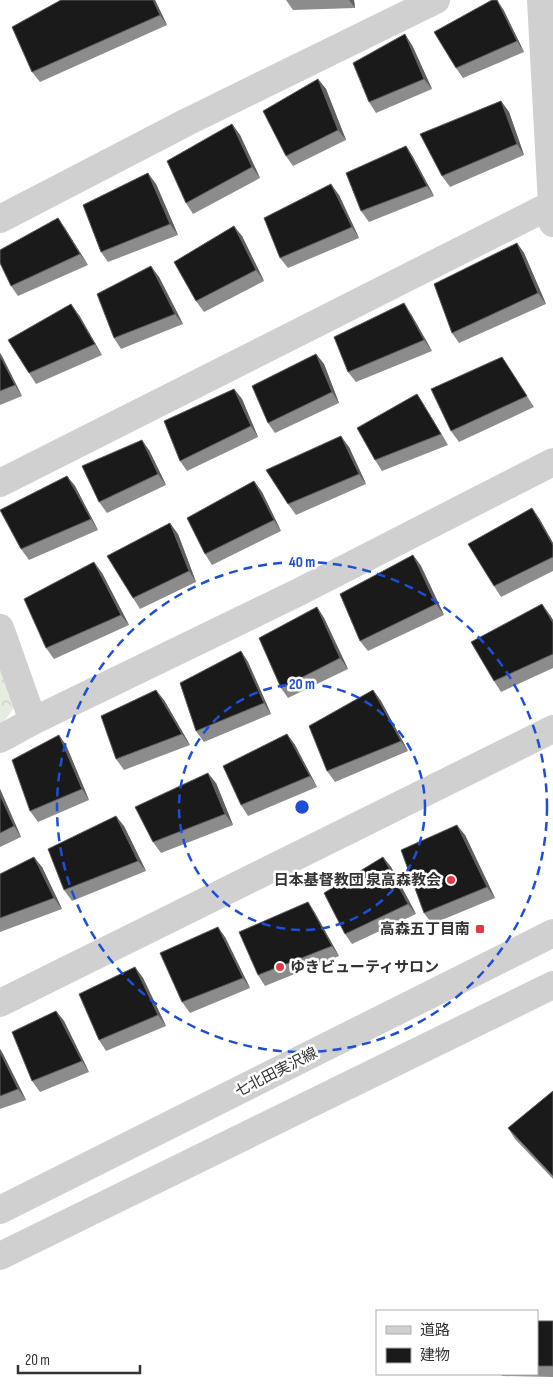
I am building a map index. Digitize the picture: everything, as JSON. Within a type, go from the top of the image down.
[{"type":"street","points":[[0,219],[187,122],[436,0]]},
{"type":"street","points":[[0,483],[552,215],[548,69],[541,0]]},
{"type":"street","points":[[0,739],[297,593],[553,462]]},
{"type":"street","points":[[0,628],[33,722]]},
{"type":"street","points":[[0,1003],[553,729]]},
{"type":"street","name":"七北田実沢線","points":[[0,1210],[553,933]]},
{"type":"street","points":[[0,1256],[553,985]]},
{"type":"green space","points":[[0,660],[16,705],[0,727]]},
{"type":"building","points":[[61,0],[153,0],[160,15],[32,72],[12,27]]},
{"type":"building","points":[[492,0],[497,0],[517,41],[456,68],[434,32]]},
{"type":"building","points":[[405,34],[424,79],[369,102],[353,63]]},
{"type":"building","points":[[318,79],[338,130],[286,156],[263,111]]},
{"type":"building","points":[[501,101],[517,144],[442,176],[420,134]]},
{"type":"building","points":[[232,124],[252,167],[186,203],[167,161]]},
{"type":"building","points":[[406,146],[427,186],[361,211],[346,173]]},
{"type":"building","points":[[148,173],[170,224],[101,252],[83,205]]},
{"type":"building","points":[[331,184],[352,227],[280,258],[264,218]]},
{"type":"building","points":[[58,218],[80,254],[11,286],[0,263],[0,250]]},
{"type":"building","points":[[234,226],[256,270],[196,301],[174,262]]},
{"type":"building","points":[[517,243],[538,293],[452,333],[434,284]]},
{"type":"building","points":[[151,266],[175,314],[114,338],[97,294]]},
{"type":"building","points":[[404,303],[424,340],[348,372],[334,337]]},
{"type":"building","points":[[71,304],[95,344],[29,373],[8,340]]},
{"type":"building","points":[[316,354],[332,392],[268,423],[252,386]]},
{"type":"building","points":[[0,356],[15,385],[0,391]]},
{"type":"building","points":[[502,357],[527,396],[451,431],[431,389]]},
{"type":"building","points":[[234,389],[251,426],[180,461],[164,421]]},
{"type":"building","points":[[417,394],[441,434],[375,460],[357,428]]},
{"type":"building","points":[[341,436],[359,474],[288,504],[266,470]]},
{"type":"building","points":[[142,440],[158,474],[99,502],[82,466]]},
{"type":"building","points":[[67,476],[91,519],[21,549],[0,510]]},
{"type":"building","points":[[254,481],[274,520],[205,554],[187,518]]},
{"type":"building","points":[[532,508],[553,545],[553,557],[494,586],[468,544]]},
{"type":"building","points":[[170,523],[189,571],[133,598],[107,556]]},
{"type":"building","points":[[413,555],[436,604],[360,641],[340,594]]},
{"type":"building","points":[[94,562],[121,615],[46,648],[24,599]]},
{"type":"building","points":[[542,604],[553,623],[553,654],[494,681],[471,642]]},
{"type":"building","points":[[317,607],[340,658],[281,688],[259,638]]},
{"type":"building","points":[[241,651],[264,703],[196,731],[180,683]]},
{"type":"building","points":[[156,690],[182,734],[116,759],[101,716]]},
{"type":"building","points":[[373,690],[401,741],[327,771],[309,726]]},
{"type":"building","points":[[287,734],[310,776],[241,805],[223,766]]},
{"type":"building","points":[[59,735],[82,789],[30,811],[12,760]]},
{"type":"building","points":[[208,773],[225,814],[153,842],[135,807]]},
{"type":"building","points":[[0,795],[14,826],[0,833]]},
{"type":"building","points":[[116,816],[138,861],[64,890],[48,849]]},
{"type":"building","name":"日本基督教団 泉高森教会","points":[[457,825],[487,887],[424,913],[401,850]]},
{"type":"building","points":[[34,857],[54,898],[0,918],[0,874]]},
{"type":"building","points":[[383,857],[408,904],[345,934],[324,893]]},
{"type":"building","points":[[308,902],[332,946],[258,975],[239,932]]},
{"type":"building","points":[[218,927],[243,978],[182,1002],[160,953]]},
{"type":"building","points":[[135,967],[158,1015],[99,1040],[79,994]]},
{"type":"building","points":[[56,1011],[82,1061],[32,1081],[12,1032]]},
{"type":"building","points":[[0,1052],[18,1089],[0,1096]]},
{"type":"building","points":[[553,1091],[553,1176],[508,1128]]},
{"type":"building","points":[[538,1321],[553,1321],[553,1366],[538,1366]]},
{"type":"place","name":"日本基督教団 泉高森教会","points":[[451,880]]},
{"type":"place","name":"高森五丁目南","points":[[480,929]]},
{"type":"place","name":"ゆきビューティサロン","points":[[280,967]]}]
